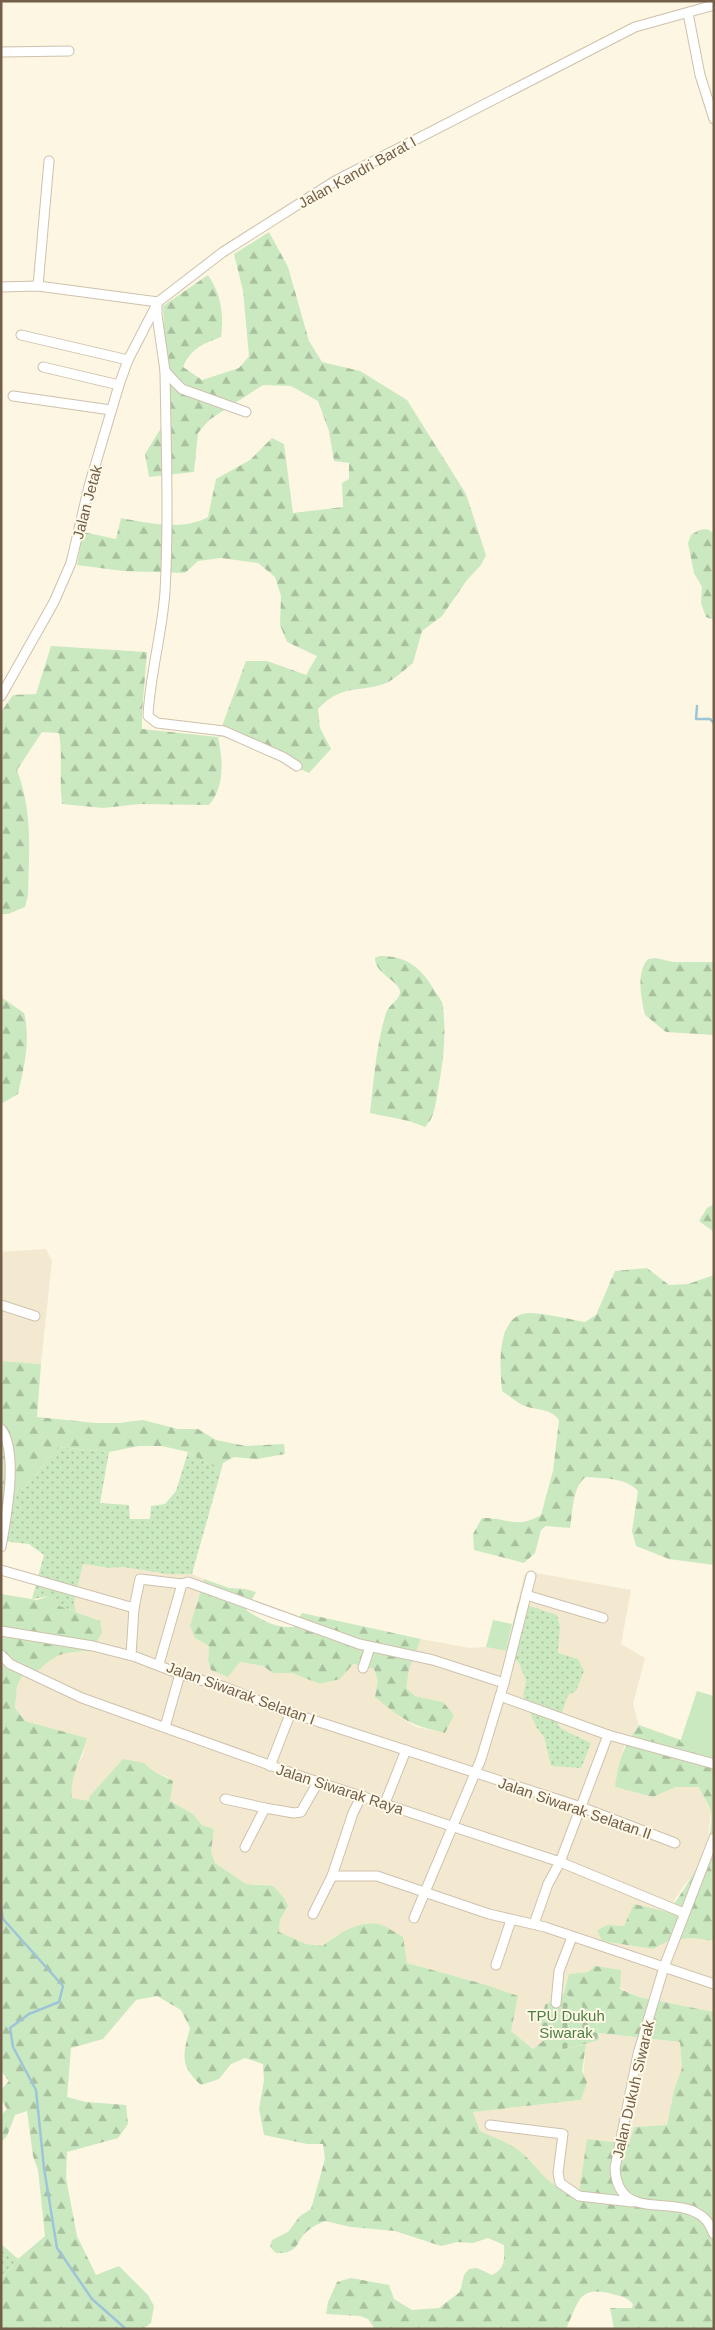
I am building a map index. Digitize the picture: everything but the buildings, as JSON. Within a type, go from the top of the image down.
[{"type":"street","name":"Jalan Kandri Barat I","points":[[158,302],[224,252],[335,181],[635,27],[714,5]]},
{"type":"street","points":[[688,13],[700,75],[714,119]]},
{"type":"street","points":[[1,52],[69,52]]},
{"type":"street","points":[[38,286],[49,160]]},
{"type":"street","points":[[1,287],[38,286],[158,302],[156,315],[165,371],[167,463],[165,593],[149,691],[148,716],[157,723],[224,731],[283,757],[297,766]]},
{"type":"street","name":"Jalan Jetak","points":[[1,696],[54,602],[71,563],[119,385],[128,360],[158,302]]},
{"type":"street","points":[[21,335],[128,360]]},
{"type":"street","points":[[43,367],[119,385]]},
{"type":"street","points":[[165,371],[182,389],[246,412]]},
{"type":"street","points":[[13,396],[111,410]]},
{"type":"street","points":[[1,1305],[35,1316]]},
{"type":"street","points":[[1,1429],[10,1449],[8,1500],[1,1547]]},
{"type":"street","points":[[1,1570],[134,1608]]},
{"type":"street","points":[[414,1918],[475,1774],[504,1683],[531,1576]]},
{"type":"street","points":[[130,1655],[134,1608],[140,1579],[182,1584],[188,1582],[370,1646],[433,1660],[504,1683]]},
{"type":"street","points":[[160,1664],[182,1584]]},
{"type":"street","points":[[526,1595],[603,1618]]},
{"type":"street","name":"Jalan Siwarak Selatan I","points":[[1,1631],[93,1646],[160,1664],[180,1674],[225,1687],[291,1712],[475,1774]]},
{"type":"street","points":[[363,1668],[370,1646]]},
{"type":"street","name":"Jalan Siwarak Raya","points":[[1,1655],[10,1664],[82,1698],[270,1766],[560,1862],[684,1913]]},
{"type":"street","points":[[164,1727],[180,1674]]},
{"type":"street","points":[[500,1696],[608,1735],[714,1764]]},
{"type":"street","points":[[270,1766],[291,1712]]},
{"type":"street","points":[[534,1924],[548,1884],[560,1862],[608,1735]]},
{"type":"street","points":[[385,1803],[406,1750]]},
{"type":"street","name":"Jalan Siwarak Selatan II","points":[[475,1774],[581,1807],[675,1843]]},
{"type":"street","points":[[225,1799],[294,1813],[301,1812],[318,1782]]},
{"type":"street","points":[[313,1914],[332,1876],[353,1813],[362,1795]]},
{"type":"street","points":[[245,1847],[265,1808]]},
{"type":"street","name":"Jalan Dukuh Siwarak","points":[[714,1838],[664,1967],[638,2054],[615,2168],[617,2186],[621,2194],[637,2202],[695,2212],[708,2223],[714,2234]]},
{"type":"street","points":[[332,1876],[377,1876],[511,1920],[534,1924],[572,1936],[714,1984]]},
{"type":"street","points":[[496,1965],[511,1920]]},
{"type":"street","points":[[556,2003],[559,1971],[572,1936]]},
{"type":"street","points":[[490,2125],[563,2134],[558,2173],[560,2183],[578,2196],[637,2202]]},
{"type":"shaded area","points":[[46,1249],[52,1261],[41,1364],[1,1361],[1,1252]]},
{"type":"shaded area","points":[[83,1564],[110,1568],[123,1567],[167,1574],[192,1574],[204,1579],[195,1607],[195,1638],[209,1646],[208,1660],[228,1677],[239,1662],[263,1666],[273,1673],[292,1673],[320,1684],[340,1679],[352,1664],[374,1669],[378,1681],[400,1717],[416,1727],[445,1733],[443,1702],[414,1696],[405,1688],[408,1669],[421,1639],[469,1648],[486,1647],[506,1651],[519,1663],[526,1681],[523,1696],[536,1727],[544,1737],[551,1766],[562,1766],[591,1743],[562,1729],[558,1724],[578,1659],[558,1654],[560,1627],[557,1615],[518,1602],[524,1575],[530,1572],[631,1590],[621,1644],[645,1658],[633,1704],[639,1725],[624,1746],[615,1787],[653,1797],[676,1787],[699,1787],[711,1812],[708,1840],[695,1874],[685,1884],[667,1912],[653,1910],[624,1926],[608,1925],[602,1941],[653,1949],[668,1941],[692,1938],[714,1941],[714,2012],[639,1997],[588,1972],[569,1974],[598,2033],[680,2042],[682,2068],[674,2090],[667,2125],[634,2127],[630,2144],[579,2193],[570,2192],[547,2181],[520,2151],[480,2131],[472,2112],[581,2100],[586,2044],[557,2051],[533,2049],[511,2031],[483,1984],[407,1963],[403,1937],[380,1925],[366,1923],[335,1936],[323,1946],[306,1944],[279,1932],[280,1920],[288,1906],[259,1884],[246,1884],[215,1863],[211,1851],[214,1829],[202,1825],[193,1814],[170,1801],[168,1777],[153,1771],[144,1763],[104,1781],[89,1797],[89,1801],[72,1799],[70,1786],[74,1771],[83,1755],[87,1738],[25,1721],[15,1708],[17,1686],[26,1669],[38,1671],[50,1658],[64,1652],[92,1651],[100,1621],[76,1612],[74,1602]]},
{"type":"green space","points":[[269,232],[288,267],[309,341],[322,362],[360,371],[407,400],[466,494],[486,555],[481,565],[467,580],[442,616],[422,631],[413,663],[384,684],[342,692],[318,709],[320,728],[331,749],[309,773],[226,736],[218,737],[246,661],[267,661],[306,675],[317,656],[287,642],[280,625],[281,596],[275,577],[258,563],[221,558],[198,561],[185,573],[123,571],[77,565],[83,532],[116,539],[121,518],[154,524],[177,525],[188,524],[208,517],[216,479],[250,460],[272,438],[284,444],[293,513],[343,507],[342,483],[349,479],[349,463],[334,461],[329,431],[318,401],[291,386],[263,385],[209,420],[198,433],[194,472],[149,477],[145,454],[161,428],[168,424],[163,306],[208,275],[219,297],[222,320],[221,337],[194,351],[183,367],[202,380],[239,368],[249,356],[243,291],[234,254]]},
{"type":"green space","points":[[707,529],[714,533],[714,620],[706,617],[701,603],[702,587],[694,573],[688,543],[691,535],[699,530]]},
{"type":"green space","points":[[51,646],[147,652],[142,729],[218,737],[222,764],[220,781],[218,790],[209,805],[140,804],[103,808],[62,804],[59,733],[42,732],[17,770],[26,801],[28,817],[28,895],[25,907],[8,914],[1,914],[1,712],[13,695],[36,694]]},
{"type":"green space","points":[[379,956],[398,958],[414,966],[426,977],[442,1003],[444,1036],[442,1065],[433,1113],[425,1127],[409,1121],[370,1113],[383,1025],[387,1010],[400,994],[395,983],[382,973],[376,964],[375,958]]},
{"type":"green space","points":[[656,958],[673,962],[714,962],[714,1035],[666,1032],[645,1015],[641,993],[642,971],[648,959]]},
{"type":"green space","points":[[1,997],[24,1013],[27,1043],[18,1094],[1,1104]]},
{"type":"green space","points":[[714,1204],[714,1232],[699,1221],[707,1208]]},
{"type":"green space","points":[[647,1268],[669,1285],[688,1284],[714,1275],[714,1565],[669,1559],[636,1546],[632,1531],[638,1491],[633,1486],[621,1481],[586,1477],[581,1481],[576,1493],[570,1528],[546,1526],[541,1530],[535,1553],[524,1563],[474,1550],[473,1534],[482,1518],[524,1522],[541,1515],[553,1471],[559,1420],[547,1411],[522,1405],[502,1391],[502,1343],[505,1331],[511,1321],[519,1315],[531,1313],[585,1322],[596,1315],[615,1271]]},
{"type":"green space","points":[[1,1361],[41,1364],[37,1417],[96,1423],[143,1420],[178,1429],[198,1429],[216,1440],[246,1446],[284,1444],[285,1454],[257,1459],[234,1457],[223,1463],[221,1471],[188,1452],[162,1446],[139,1446],[109,1452],[58,1447],[26,1486],[1,1502]]},
{"type":"green space","points":[[58,1447],[109,1452],[100,1503],[129,1505],[130,1519],[150,1519],[151,1506],[165,1504],[176,1491],[188,1452],[221,1471],[192,1574],[167,1574],[123,1567],[110,1568],[83,1564],[74,1602],[76,1612],[54,1604],[50,1596],[32,1599],[44,1555],[29,1544],[1,1541],[1,1502],[26,1486]]},
{"type":"green space","points":[[204,1579],[229,1588],[256,1592],[246,1610],[275,1625],[294,1627],[302,1613],[421,1639],[409,1669],[406,1688],[415,1696],[443,1702],[454,1715],[445,1733],[407,1721],[375,1697],[378,1681],[374,1669],[353,1664],[340,1679],[320,1684],[292,1673],[273,1673],[263,1666],[240,1662],[228,1677],[211,1670],[208,1660],[209,1646],[195,1638],[190,1626]]},
{"type":"green space","points":[[1,1594],[37,1600],[50,1596],[54,1604],[100,1621],[102,1632],[92,1651],[62,1654],[38,1671],[26,1669],[17,1686],[15,1708],[25,1721],[87,1738],[72,1782],[72,1798],[89,1801],[89,1797],[123,1759],[144,1763],[153,1771],[173,1781],[170,1801],[193,1814],[202,1825],[214,1829],[211,1851],[215,1863],[246,1884],[273,1886],[284,1898],[288,1906],[280,1920],[279,1932],[306,1944],[323,1946],[343,1932],[359,1925],[375,1923],[382,1925],[403,1937],[407,1963],[483,1984],[518,1996],[511,2031],[533,2049],[547,2038],[557,2051],[586,2044],[582,2071],[587,2082],[581,2100],[473,2112],[480,2131],[517,2149],[552,2183],[568,2191],[579,2193],[587,2139],[629,2144],[634,2127],[667,2125],[674,2090],[682,2068],[680,2042],[598,2033],[595,2015],[564,1993],[569,1974],[588,1972],[595,1966],[621,1970],[620,1989],[639,1997],[714,2012],[714,2329],[614,2329],[610,2308],[632,2308],[633,2304],[624,2297],[601,2292],[592,2292],[581,2298],[566,2329],[375,2329],[368,2319],[360,2316],[326,2314],[328,2302],[337,2282],[351,2278],[389,2285],[394,2299],[412,2310],[439,2308],[460,2292],[464,2275],[469,2269],[477,2268],[492,2275],[497,2272],[503,2263],[504,2245],[488,2238],[473,2243],[457,2242],[441,2246],[395,2231],[351,2227],[325,2221],[305,2233],[294,2249],[284,2253],[276,2253],[270,2247],[272,2240],[288,2232],[300,2216],[311,2209],[325,2159],[323,2144],[307,2144],[264,2135],[259,2109],[264,2080],[263,2064],[245,2058],[231,2064],[219,2079],[201,2085],[186,2065],[185,2052],[190,2028],[181,2010],[157,1996],[136,2000],[103,2039],[71,2048],[67,2097],[86,2102],[126,2105],[128,2124],[118,2138],[67,2152],[66,2178],[77,2236],[96,2275],[119,2266],[148,2295],[154,2306],[151,2323],[143,2329],[1,2329],[1,2278],[18,2259],[45,2236],[38,2170],[33,2156],[27,2111],[15,2115],[7,2136],[1,2142],[1,2115],[7,2109],[1,2099],[1,2090],[9,2081],[1,2071]]},
{"type":"green space","points":[[518,1602],[557,1615],[560,1627],[558,1653],[578,1659],[584,1671],[576,1691],[568,1695],[558,1724],[562,1729],[591,1743],[581,1768],[551,1766],[544,1737],[536,1727],[523,1696],[526,1681],[519,1663],[506,1651]]},
{"type":"green space","points":[[493,1620],[512,1624],[506,1651],[486,1647]]},
{"type":"green space","points":[[697,1691],[714,1696],[714,1752],[680,1742]]},
{"type":"green space","points":[[639,1725],[714,1752],[714,1941],[692,1938],[668,1941],[653,1949],[602,1941],[597,1930],[608,1925],[624,1926],[634,1904],[668,1912],[691,1879],[698,1865],[704,1852],[711,1825],[711,1812],[699,1787],[676,1787],[653,1797],[615,1787],[622,1754]]},
{"type":"green space","name":"TPU Dukuh Siwarak","points":[[564,1993],[595,2015],[599,2040],[557,2051],[540,2030],[545,2005]]},
{"type":"green space","points":[[1,2244],[18,2259],[1,2278]]},
{"type":"waterway","points":[[697,706],[696,719],[710,719],[714,723]]},
{"type":"waterway","points":[[1,1907],[3,1919],[63,1986],[59,2002],[29,2014],[10,2028],[13,2047],[36,2090],[44,2168],[57,2248],[92,2299],[126,2329]]}]
